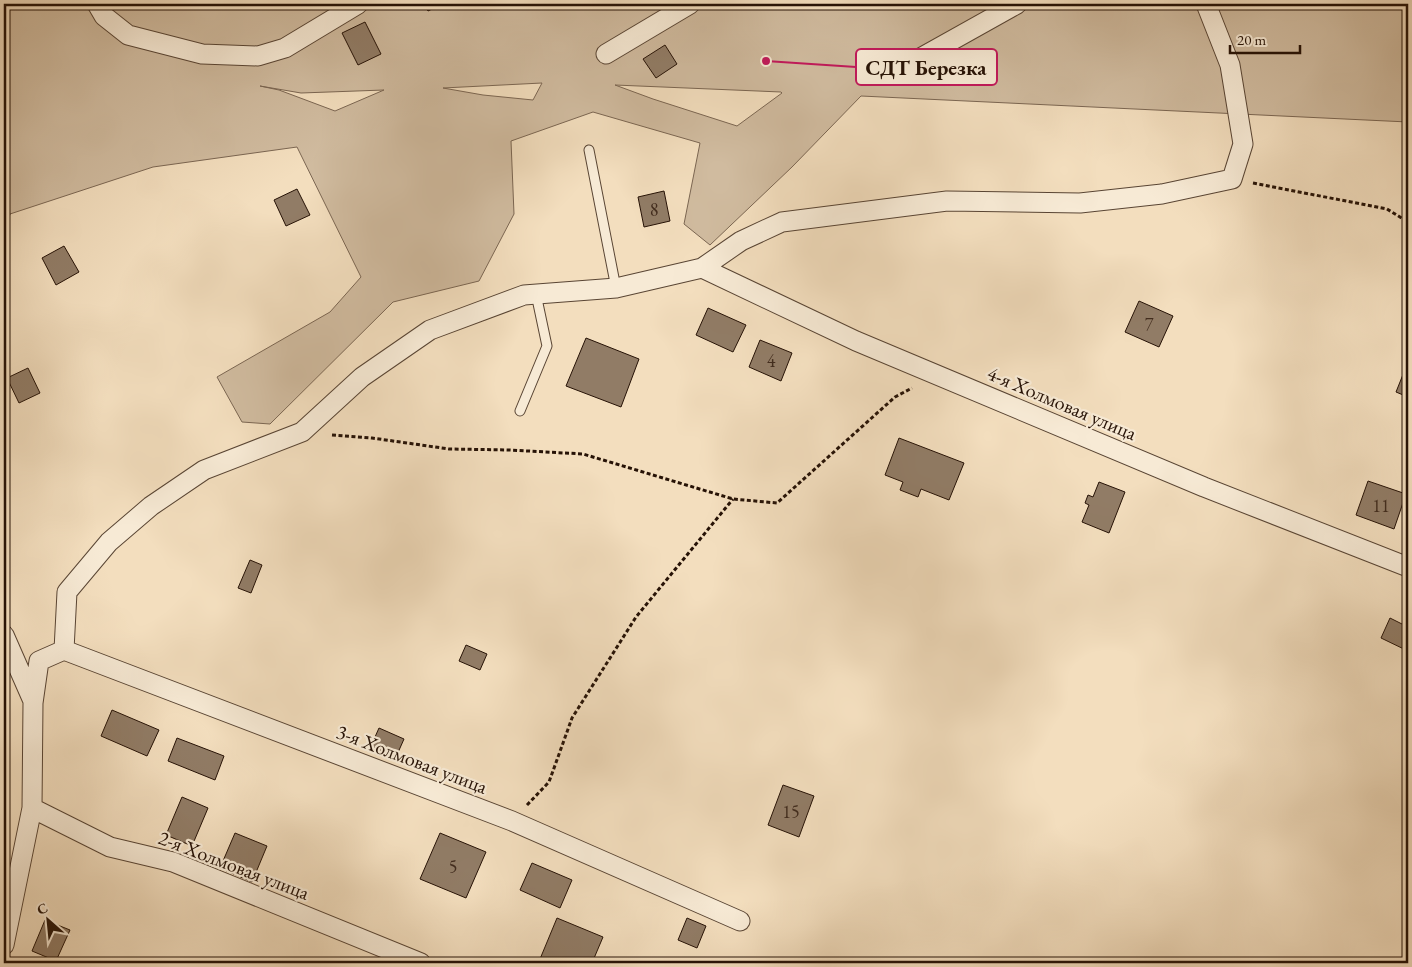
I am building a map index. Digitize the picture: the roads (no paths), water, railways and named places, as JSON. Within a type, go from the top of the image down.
[{"type":"street","points":[[97,4],[104,16],[128,36],[202,54],[258,56],[285,48],[358,4]]},
{"type":"street","points":[[606,54],[690,4]]},
{"type":"street","points":[[915,61],[1017,4]]},
{"type":"street","points":[[4,941],[32,808],[33,702],[39,661],[64,650],[67,592],[109,542],[151,506],[204,470],[302,432],[362,377],[430,330],[524,295],[616,288],[702,268],[741,241],[782,222],[947,202],[1080,203],[1162,194],[1232,179],[1243,144],[1230,65],[1206,4]]},
{"type":"street","name":"4-я Холмовая улица","points":[[702,268],[856,341],[1204,487],[1408,567]]},
{"type":"street","points":[[4,635],[33,702]]},
{"type":"street","name":"3-я Холмовая улица","points":[[64,650],[512,820],[740,921]]},
{"type":"street","name":"2-я Холмовая улица","points":[[32,808],[110,846],[173,862],[421,963]]},
{"type":"lane","points":[[589,150],[616,288]]},
{"type":"lane","points":[[520,411],[547,346],[536,294]]},
{"type":"place","name":"СДТ Березка","points":[[766,61]]}]
